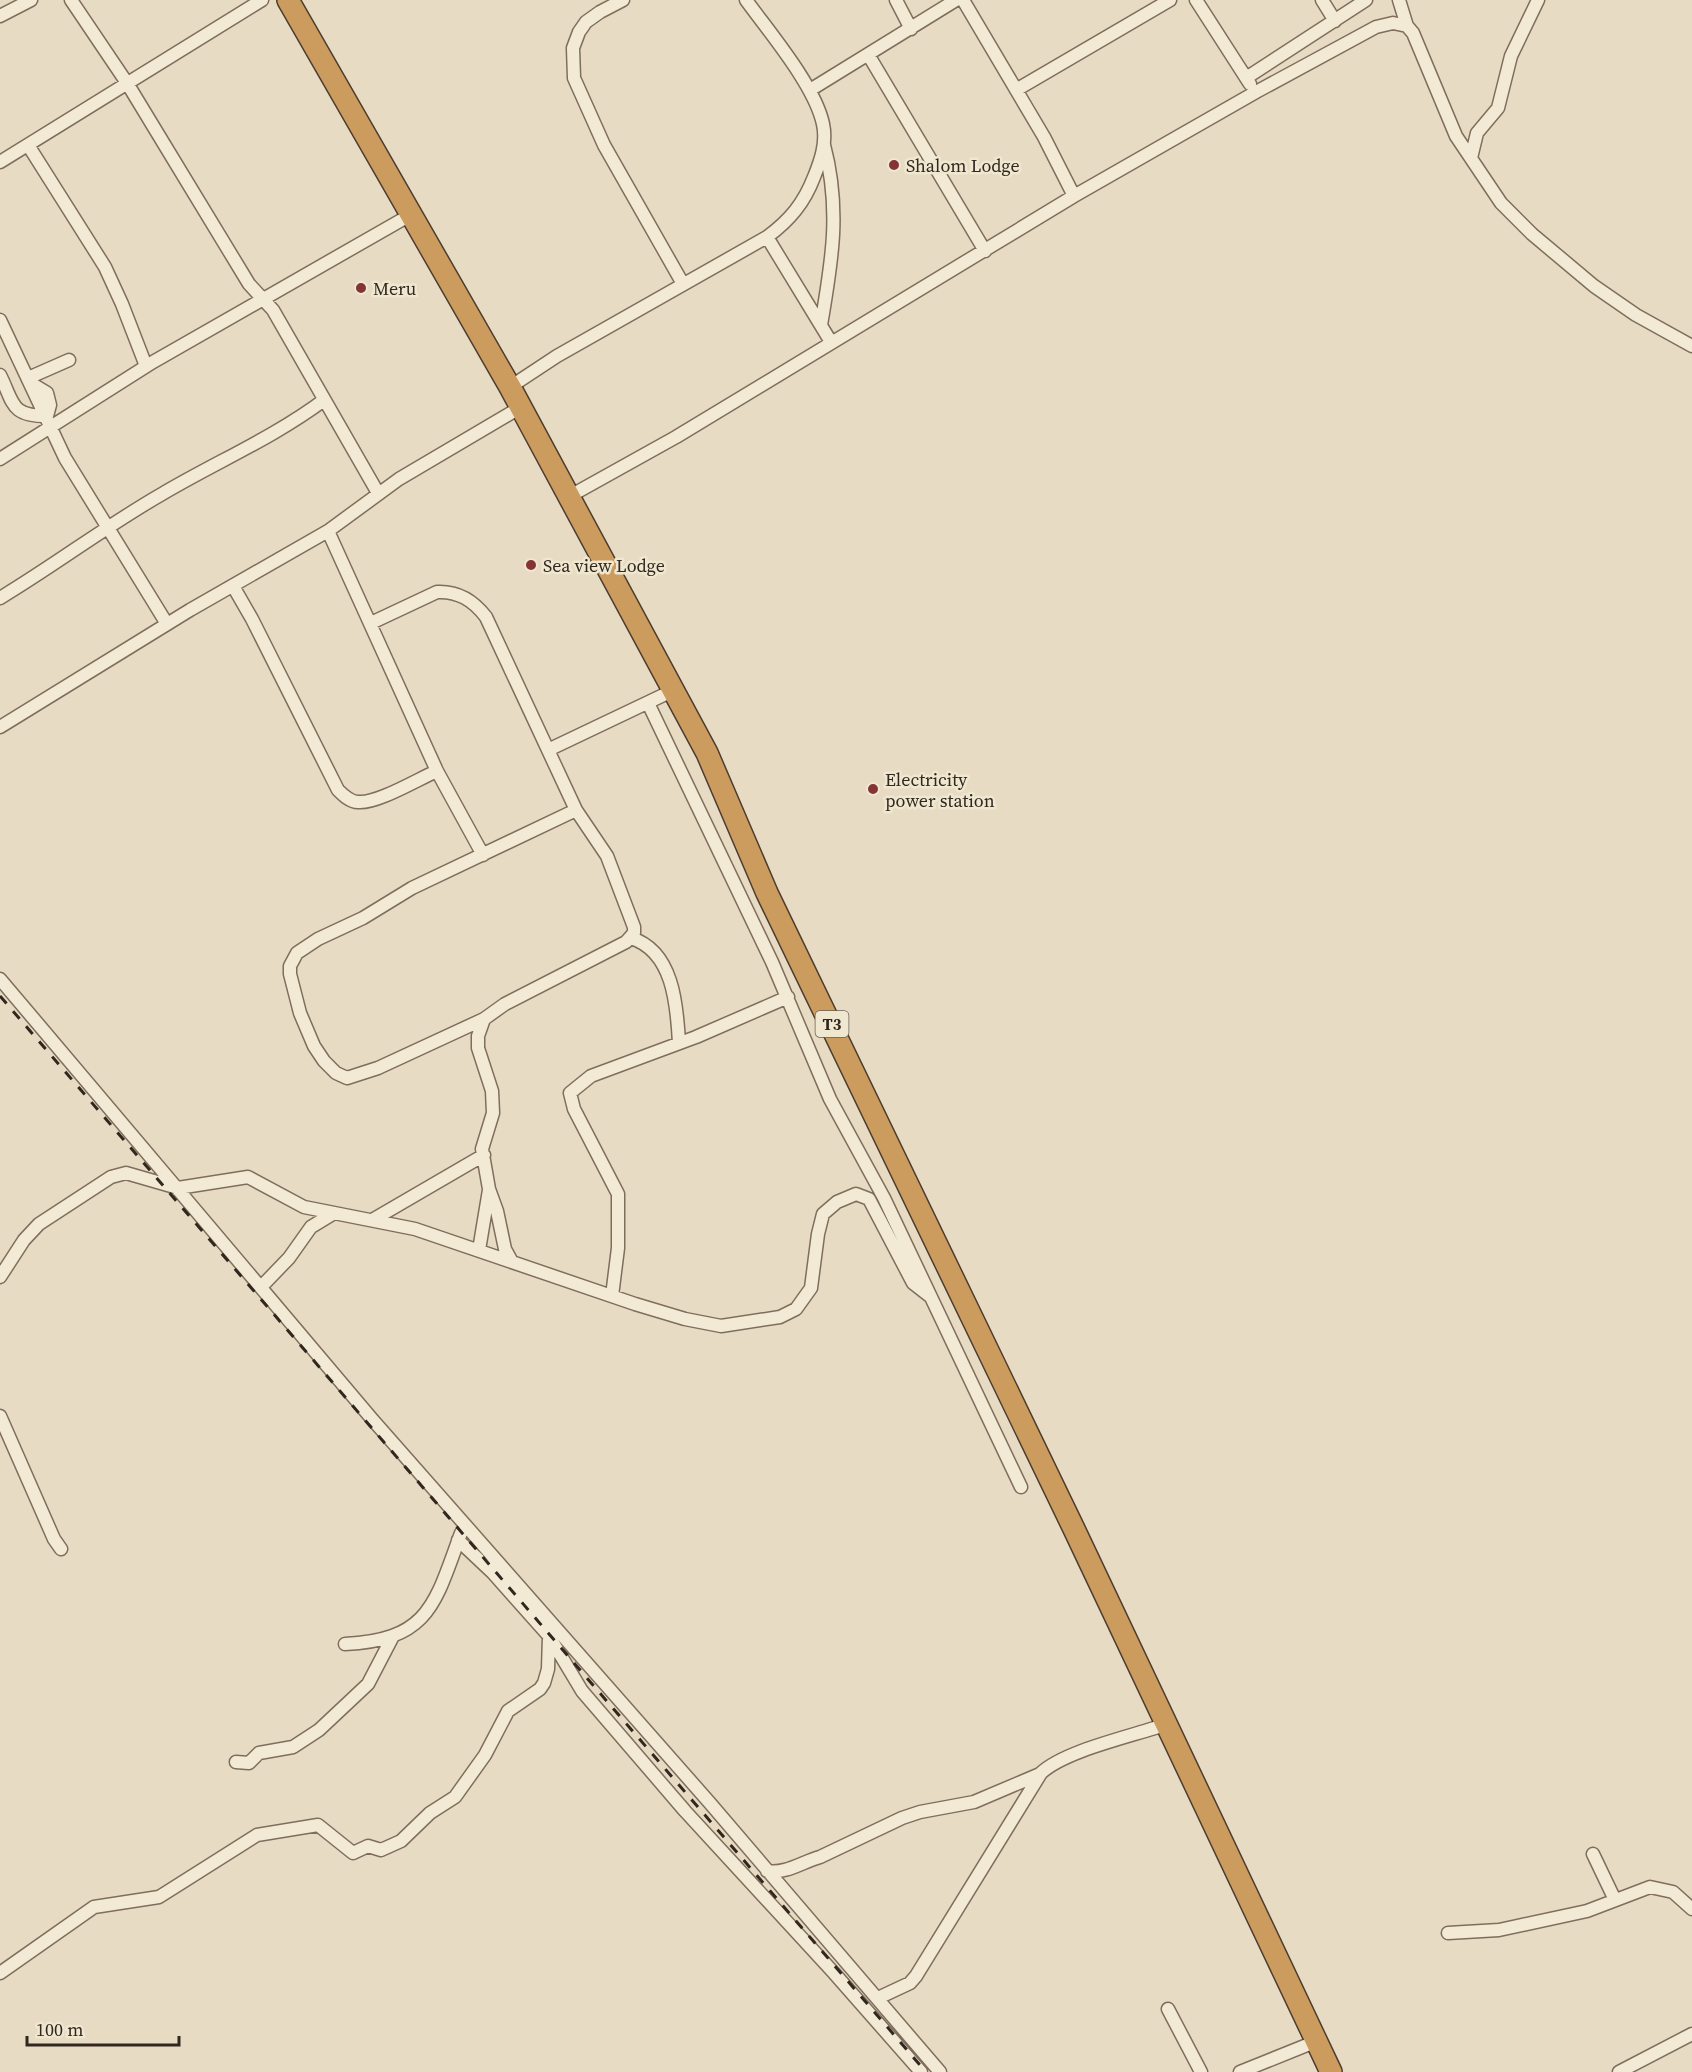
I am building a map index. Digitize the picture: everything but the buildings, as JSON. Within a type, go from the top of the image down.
[{"type":"highway","name":"T3","points":[[288,0],[510,387],[707,753],[767,893],[1331,2072]]},
{"type":"street","points":[[0,16],[31,0]]},
{"type":"street","points":[[71,0],[127,83],[249,284],[264,298],[378,494]]},
{"type":"street","points":[[0,162],[262,0]]},
{"type":"street","points":[[623,0],[600,12],[579,32],[573,48],[574,78],[604,146],[682,284]]},
{"type":"street","points":[[746,0],[810,90],[823,124],[824,146],[832,176],[835,209],[830,272],[820,325]]},
{"type":"street","points":[[896,0],[911,29]]},
{"type":"street","points":[[810,90],[869,56],[957,0]]},
{"type":"street","points":[[963,0],[1074,196]]},
{"type":"street","points":[[1016,90],[1170,0]]},
{"type":"street","points":[[1196,0],[1256,92]]},
{"type":"street","points":[[1322,0],[1335,21]]},
{"type":"street","points":[[1246,78],[1366,0]]},
{"type":"street","points":[[1399,0],[1407,26],[1427,62],[1456,135],[1501,203],[1532,234],[1594,286],[1636,315],[1692,346]]},
{"type":"street","points":[[1471,158],[1477,133],[1498,108],[1511,56],[1538,0]]},
{"type":"street","points":[[570,496],[676,437],[1074,196],[1256,92],[1376,27],[1393,23],[1407,26]]},
{"type":"street","points":[[869,56],[985,250]]},
{"type":"street","points":[[27,144],[105,267],[146,366]]},
{"type":"street","points":[[510,387],[557,356],[767,237],[784,225],[799,209],[808,192],[824,146]]},
{"type":"street","points":[[0,459],[49,421],[412,214]]},
{"type":"street","points":[[767,237],[831,342]]},
{"type":"street","points":[[0,320],[49,421],[64,458],[167,624]]},
{"type":"street","points":[[30,381],[69,360]]},
{"type":"street","points":[[0,375],[18,411],[24,415],[49,421]]},
{"type":"street","points":[[0,598],[109,530],[163,493],[270,436],[324,400]]},
{"type":"street","points":[[0,727],[167,624],[328,531],[378,494],[521,407]]},
{"type":"street","points":[[328,531],[437,771],[483,855]]},
{"type":"street","points":[[232,586],[252,619],[338,790],[356,802],[369,801],[437,771]]},
{"type":"street","points":[[371,623],[437,592],[448,592],[471,601],[486,617],[576,810],[607,856],[632,919],[634,927],[631,938]]},
{"type":"street","points":[[548,750],[674,690]]},
{"type":"street","points":[[648,703],[788,997],[830,1099],[884,1198],[1021,1487]]},
{"type":"street","points":[[576,810],[412,888],[363,918],[308,945],[293,959],[290,974],[293,993],[314,1046],[336,1073],[346,1078],[378,1068],[484,1019],[505,1004],[631,938],[644,942],[662,962],[677,1011],[679,1043]]},
{"type":"street","points":[[0,979],[5,993],[178,1188],[372,1419],[465,1523],[940,2072]]},
{"type":"street","points":[[612,1296],[618,1248],[618,1194],[579,1120],[570,1093],[579,1083],[602,1070],[679,1043],[788,997]]},
{"type":"street","points":[[484,1019],[478,1036],[478,1048],[492,1091],[493,1113],[482,1149],[489,1189],[497,1211],[505,1249],[511,1260]]},
{"type":"street","points":[[374,1219],[484,1155]]},
{"type":"street","points":[[1,1266],[39,1224],[111,1177],[126,1173],[178,1188],[248,1177],[304,1207],[374,1219],[511,1260],[678,1317],[721,1326],[791,1313],[804,1300],[811,1288],[818,1233],[823,1215],[837,1202],[856,1194],[869,1199],[913,1283],[931,1297]]},
{"type":"street","points":[[479,1250],[489,1189]]},
{"type":"street","points":[[261,1287],[289,1258],[311,1227],[334,1213]]},
{"type":"street","points":[[0,1416],[57,1546],[61,1549]]},
{"type":"street","points":[[345,1644],[392,1638],[410,1628],[428,1613],[440,1591],[465,1523]]},
{"type":"street","points":[[458,1540],[498,1579],[549,1636],[582,1691],[626,1743],[921,2072]]},
{"type":"street","points":[[0,1973],[89,1909],[164,1895],[201,1869],[263,1833],[287,1832],[318,1825],[355,1853],[368,1846],[381,1850],[400,1841],[430,1813],[455,1797],[485,1755],[508,1711],[516,1703],[540,1689],[547,1676],[549,1636]]},
{"type":"street","points":[[236,1762],[249,1763],[259,1753],[293,1747],[319,1730],[368,1684],[392,1638]]},
{"type":"street","points":[[878,1998],[910,1983],[916,1976],[1041,1773],[1050,1765],[1071,1756],[1167,1725]]},
{"type":"street","points":[[767,1871],[779,1873],[806,1860],[820,1857],[902,1818],[920,1812],[974,1802],[1041,1773]]},
{"type":"street","points":[[1593,1854],[1615,1900]]},
{"type":"street","points":[[1448,1933],[1518,1926],[1587,1911],[1656,1887],[1681,1897],[1692,1909]]},
{"type":"street","points":[[1167,2009],[1201,2072]]},
{"type":"street","points":[[1620,2072],[1692,2034]]},
{"type":"street","points":[[1240,2072],[1317,2041]]},
{"type":"railway","points":[[0,996],[926,2072]]},
{"type":"place","name":"Shalom Lodge","points":[[894,165]]},
{"type":"place","name":"Meru","points":[[361,288]]},
{"type":"place","name":"Sea view Lodge","points":[[531,565]]},
{"type":"place","name":"Electricity power station","points":[[873,789]]}]
